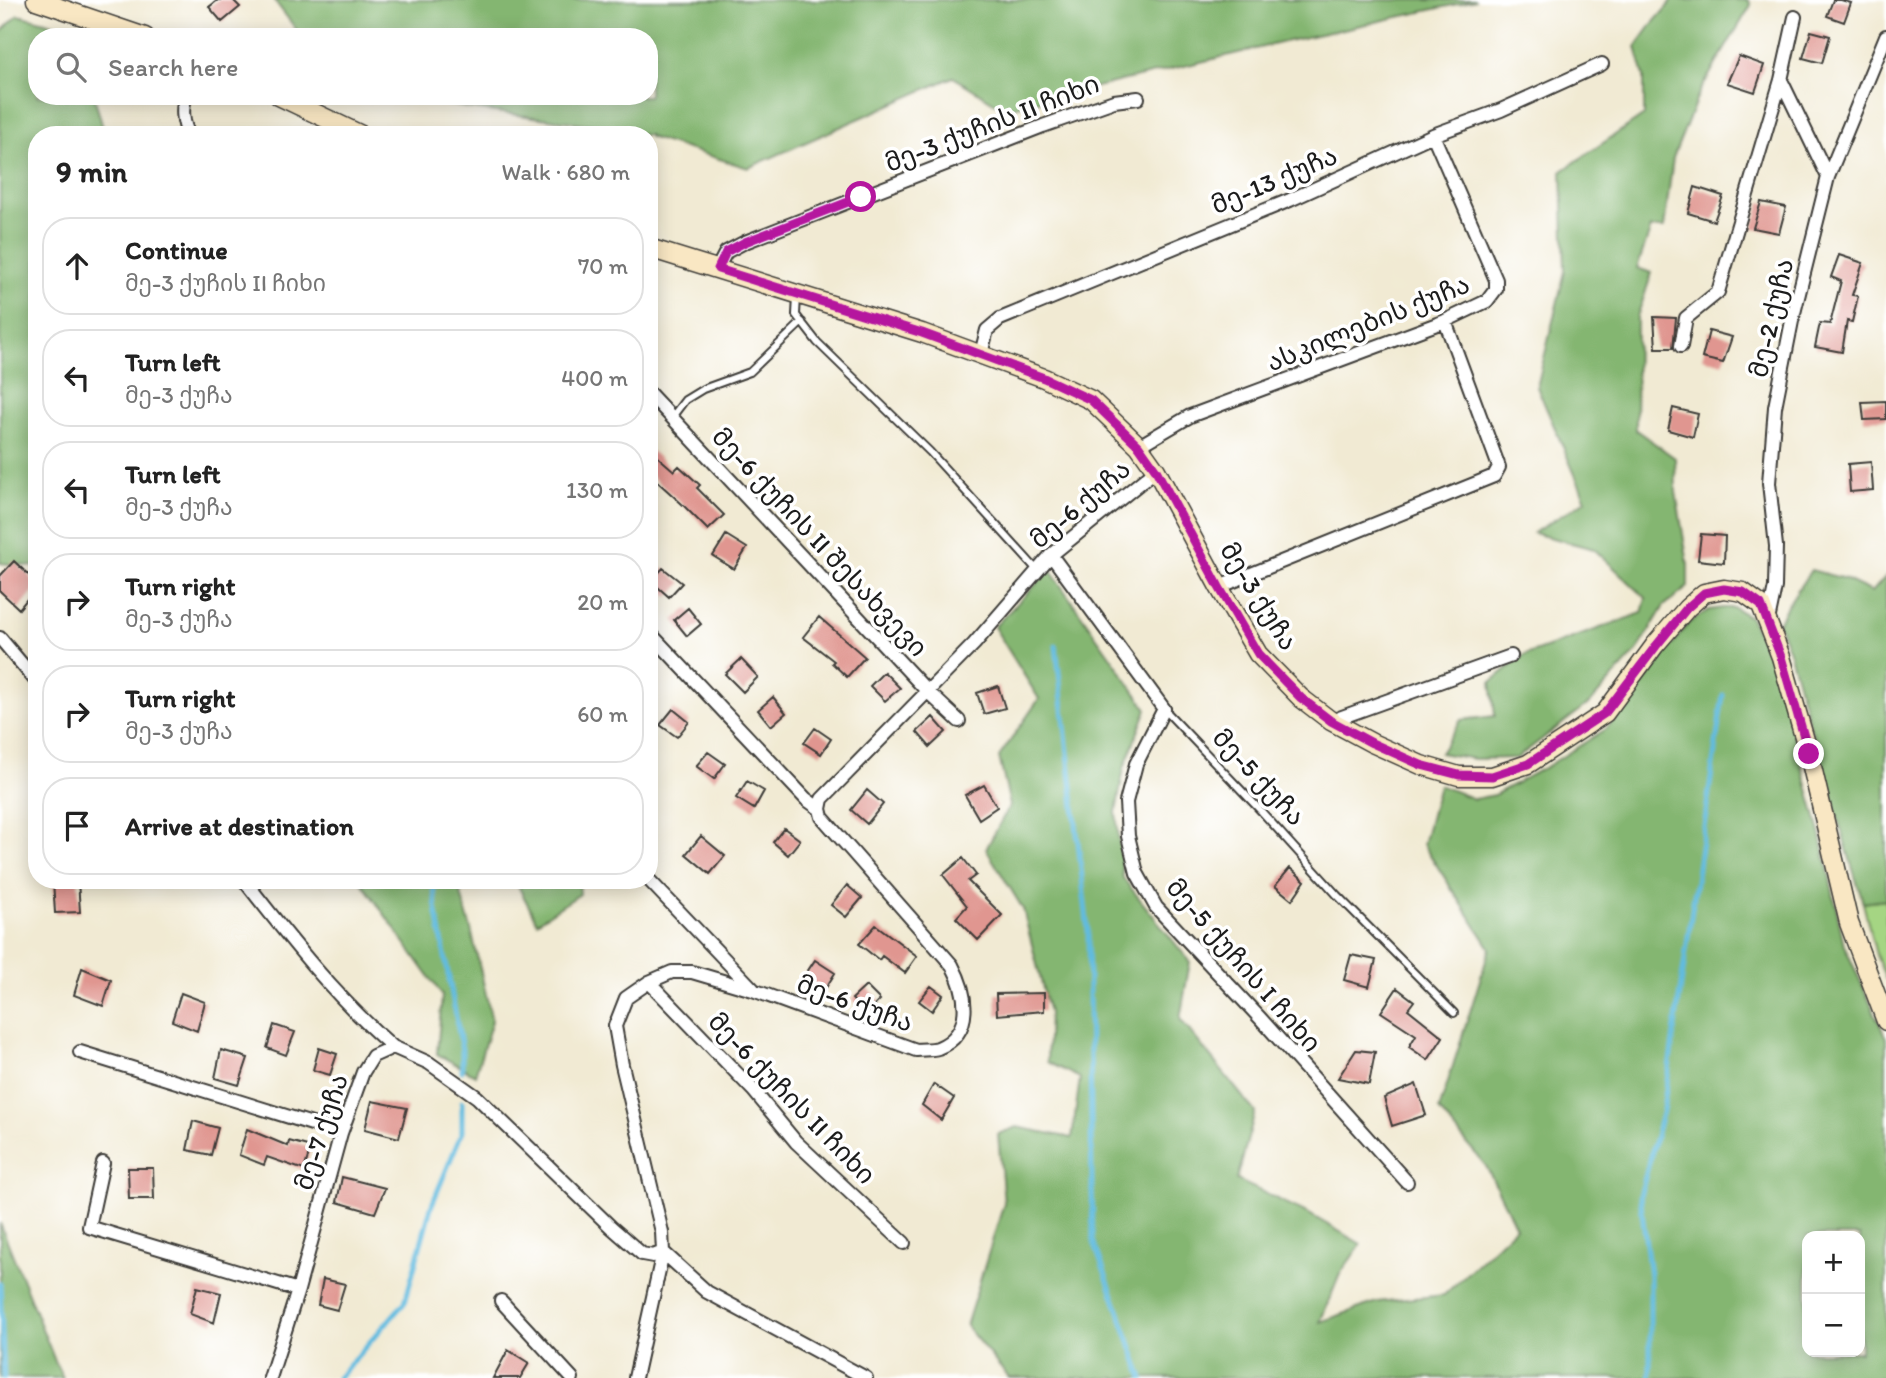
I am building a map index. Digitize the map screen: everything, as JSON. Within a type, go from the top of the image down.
[{"type":"street","points":[[36,0],[63,4],[123,28]]},
{"type":"street","points":[[1681,346],[1686,318],[1718,292],[1781,80],[1795,17]]},
{"type":"street","name":"მე-2 ქუჩა","points":[[1768,621],[1775,587],[1776,546],[1769,483],[1775,407],[1792,320],[1828,177],[1886,36]]},
{"type":"street","name":"მე-13 ქუჩა","points":[[981,354],[988,330],[1000,319],[1290,200],[1433,135],[1501,110],[1602,64]]},
{"type":"street","points":[[1781,80],[1828,177]]},
{"type":"street","name":"მე-3 ქუჩის II ჩიხი","points":[[718,269],[726,252],[745,242],[1042,125],[1114,101],[1138,98]]},
{"type":"street","points":[[183,105],[185,126]]},
{"type":"street","points":[[298,105],[342,126]]},
{"type":"street","name":"ასკილების ქუჩა","points":[[1139,446],[1190,416],[1445,321],[1487,301],[1496,289],[1496,280],[1433,135]]},
{"type":"street","name":"მე-3 ქუჩა","points":[[658,250],[922,333],[1044,378],[1091,400],[1139,446],[1156,470],[1258,654],[1301,698],[1331,721],[1421,765],[1459,775],[1492,776],[1528,764],[1605,713],[1671,626],[1704,593],[1724,589],[1743,592],[1761,605],[1781,657],[1809,754],[1849,923],[1886,1021]]},
{"type":"street","points":[[1219,587],[1494,476],[1499,467],[1445,321]]},
{"type":"street","name":"მე-6 ქუჩის II შესახვევი","points":[[658,402],[958,721]]},
{"type":"street","name":"მე-6 ქუჩა","points":[[635,1378],[663,1252],[662,1232],[615,1026],[626,998],[649,982],[672,972],[692,972],[753,990],[916,1049],[936,1049],[952,1040],[961,1028],[965,1012],[961,982],[952,965],[822,817],[822,799],[974,644],[1051,555],[1156,470]]},
{"type":"street","name":"მე-5 ქუჩა","points":[[1051,555],[1164,709]]},
{"type":"street","points":[[0,638],[28,671]]},
{"type":"street","points":[[658,642],[806,799],[820,809]]},
{"type":"street","points":[[1331,721],[1511,656]]},
{"type":"street","name":"მე-5 ქუჩის I ჩიხი","points":[[1164,709],[1136,764],[1126,802],[1128,836],[1137,873],[1156,907],[1407,1182]]},
{"type":"street","points":[[251,889],[311,964],[363,1021],[393,1047],[429,1063],[477,1097],[642,1254],[653,1256],[663,1252],[707,1292],[866,1378]]},
{"type":"street","points":[[658,889],[753,990]]},
{"type":"street","name":"მე-6 ქუჩის II ჩიხი","points":[[649,982],[753,1090],[796,1142],[904,1243]]},
{"type":"street","name":"მე-7 ქუჩა","points":[[270,1378],[298,1290],[341,1133],[363,1072],[373,1056],[393,1047]]},
{"type":"street","points":[[80,1052],[341,1133]]},
{"type":"street","points":[[103,1163],[89,1227],[298,1290]]},
{"type":"street","points":[[501,1301],[572,1378]]},
{"type":"lane","points":[[797,293],[796,315],[817,342],[930,452],[1037,570]]},
{"type":"lane","points":[[672,417],[685,400],[703,389],[750,372],[802,321]]},
{"type":"lane","name":"მე-5 ქუჩა","points":[[1164,709],[1337,895],[1454,1013]]},
{"type":"green space","points":[[274,0],[1476,0],[1284,42],[1005,109],[953,77],[748,168],[658,140],[658,126],[601,126],[451,105],[658,105],[658,28],[295,28]]},
{"type":"green space","points":[[1673,0],[1748,0],[1751,5],[1700,91],[1673,158],[1664,228],[1651,228],[1637,268],[1652,273],[1637,317],[1636,430],[1675,458],[1676,492],[1688,564],[1688,587],[1664,606],[1638,650],[1591,702],[1517,758],[1474,759],[1440,753],[1461,720],[1495,716],[1491,682],[1523,656],[1642,613],[1646,598],[1594,549],[1533,533],[1586,500],[1537,387],[1565,271],[1562,171],[1644,115],[1644,76],[1636,47]]},
{"type":"green space","points":[[18,15],[69,28],[28,28],[28,105],[97,105],[102,126],[28,126],[28,566],[0,563],[0,33]]},
{"type":"green space","points":[[1050,570],[1147,709],[1124,768],[1116,812],[1123,878],[1190,962],[1180,1019],[1255,1112],[1237,1180],[1309,1214],[1361,1244],[1340,1274],[1320,1322],[1377,1302],[1444,1295],[1516,1227],[1486,1166],[1439,1110],[1490,948],[1423,844],[1439,785],[1474,799],[1494,795],[1546,767],[1606,729],[1689,623],[1709,610],[1723,608],[1734,608],[1749,616],[1769,653],[1778,680],[1821,836],[1844,945],[1886,1038],[1886,1378],[1009,1378],[966,1326],[1004,1203],[998,1134],[1017,1127],[1072,1138],[1080,1078],[1047,1062],[1049,1013],[1023,909],[986,849],[1010,805],[999,757],[1039,699],[994,627]]},
{"type":"green space","points":[[1811,570],[1845,579],[1872,592],[1886,576],[1886,900],[1863,903],[1789,651],[1778,623]]},
{"type":"green space","points":[[366,889],[460,889],[492,1021],[475,1075],[437,1054],[442,995]]},
{"type":"green space","points":[[520,889],[580,889],[580,894],[537,922]]},
{"type":"green space","points":[[1886,900],[1886,980],[1876,955],[1863,903]]},
{"type":"green space","points":[[0,1223],[57,1366],[63,1378],[0,1378]]},
{"type":"building","points":[[218,0],[233,0],[240,7],[222,22],[209,7]]},
{"type":"building","points":[[1833,0],[1851,3],[1844,22],[1827,16]]},
{"type":"building","points":[[1811,31],[1830,36],[1822,63],[1803,58]]},
{"type":"building","points":[[1739,56],[1764,65],[1755,92],[1727,83]]},
{"type":"building","points":[[1695,187],[1723,196],[1714,221],[1688,213]]},
{"type":"building","points":[[1761,202],[1786,207],[1779,233],[1753,228]]},
{"type":"building","points":[[1839,255],[1863,263],[1852,295],[1858,296],[1852,322],[1847,321],[1842,352],[1815,347],[1820,323],[1830,324],[1841,281],[1831,277]]},
{"type":"building","points":[[1654,317],[1676,318],[1673,348],[1656,348]]},
{"type":"building","points":[[1709,331],[1732,337],[1723,363],[1702,358]]},
{"type":"building","points":[[1886,401],[1886,419],[1864,420],[1862,402]]},
{"type":"building","points":[[1673,408],[1698,414],[1693,437],[1668,430]]},
{"type":"building","points":[[658,457],[674,471],[679,466],[700,485],[697,488],[724,515],[708,530],[658,482]]},
{"type":"building","points":[[1871,462],[1873,490],[1850,492],[1848,464]]},
{"type":"building","points":[[1701,534],[1725,536],[1724,563],[1698,560]]},
{"type":"building","points":[[726,535],[747,548],[734,569],[713,556]]},
{"type":"building","points":[[14,561],[28,574],[28,598],[19,609],[0,591],[0,576]]},
{"type":"building","points":[[663,568],[682,583],[669,597],[658,587],[658,573]]},
{"type":"building","points":[[688,608],[701,624],[687,636],[674,620]]},
{"type":"building","points":[[819,617],[865,657],[847,677],[832,663],[834,661],[803,637]]},
{"type":"building","points":[[741,659],[758,677],[743,692],[725,674]]},
{"type":"building","points":[[884,672],[900,688],[885,701],[870,686]]},
{"type":"building","points":[[998,686],[1005,708],[984,714],[977,693]]},
{"type":"building","points":[[773,697],[786,713],[771,726],[758,710]]},
{"type":"building","points":[[673,709],[689,722],[677,737],[660,725]]},
{"type":"building","points":[[933,717],[946,732],[930,747],[917,732]]},
{"type":"building","points":[[815,728],[831,739],[821,754],[804,743]]},
{"type":"building","points":[[708,752],[725,764],[714,779],[696,766]]},
{"type":"building","points":[[747,781],[764,791],[754,809],[736,798]]},
{"type":"building","points":[[984,785],[997,807],[979,819],[965,795]]},
{"type":"building","points":[[867,790],[883,804],[867,824],[851,810]]},
{"type":"building","points":[[784,828],[800,840],[788,855],[773,842]]},
{"type":"building","points":[[701,836],[725,856],[710,874],[686,854]]},
{"type":"building","points":[[963,858],[976,875],[968,881],[1002,915],[978,940],[956,918],[967,906],[943,875]]},
{"type":"building","points":[[1290,868],[1305,881],[1292,900],[1275,886]]},
{"type":"building","points":[[847,885],[862,898],[846,917],[831,905]]},
{"type":"building","points":[[54,889],[79,889],[80,912],[55,913]]},
{"type":"building","points":[[876,925],[917,956],[905,973],[882,956],[879,960],[859,944]]},
{"type":"building","points":[[1351,955],[1376,960],[1369,987],[1344,980]]},
{"type":"building","points":[[815,960],[835,973],[822,994],[801,981]]},
{"type":"building","points":[[82,968],[111,980],[103,1006],[74,995]]},
{"type":"building","points":[[866,986],[880,1000],[866,1014],[852,999]]},
{"type":"building","points":[[931,986],[943,995],[932,1011],[919,1001]]},
{"type":"building","points":[[1397,988],[1414,1001],[1408,1009],[1443,1037],[1428,1060],[1409,1047],[1416,1035],[1381,1012]]},
{"type":"building","points":[[181,993],[205,1002],[197,1031],[172,1021]]},
{"type":"building","points":[[1044,993],[1044,1011],[997,1015],[996,994]]},
{"type":"building","points":[[274,1025],[295,1032],[286,1055],[267,1048]]},
{"type":"building","points":[[319,1048],[337,1054],[330,1075],[313,1070]]},
{"type":"building","points":[[221,1050],[248,1058],[239,1085],[215,1078]]},
{"type":"building","points":[[1356,1050],[1375,1052],[1369,1084],[1338,1078]]},
{"type":"building","points":[[934,1084],[954,1098],[941,1120],[922,1105]]},
{"type":"building","points":[[1416,1084],[1426,1115],[1392,1126],[1384,1098]]},
{"type":"building","points":[[372,1101],[407,1108],[399,1138],[365,1129]]},
{"type":"building","points":[[193,1121],[218,1128],[211,1155],[187,1150]]},
{"type":"building","points":[[247,1129],[288,1146],[289,1141],[311,1147],[304,1170],[267,1157],[264,1165],[239,1155]]},
{"type":"building","points":[[128,1168],[153,1168],[154,1199],[129,1199]]},
{"type":"building","points":[[342,1177],[385,1188],[375,1213],[337,1202]]},
{"type":"building","points":[[323,1279],[345,1284],[337,1310],[318,1305]]},
{"type":"building","points":[[197,1287],[221,1293],[214,1323],[190,1314]]},
{"type":"building","points":[[508,1350],[529,1363],[520,1378],[493,1378]]},
{"type":"waterway","points":[[1056,646],[1088,931],[1093,1240],[1143,1378]]},
{"type":"waterway","points":[[1650,1378],[1650,1276],[1640,1196],[1663,1110],[1723,695]]},
{"type":"waterway","points":[[434,889],[462,1050],[462,1071]]},
{"type":"waterway","points":[[338,1378],[405,1302],[431,1207],[462,1132],[462,1102]]},
{"type":"waterway","points":[[0,1284],[4,1378]]},
{"type":"route","points":[[861,197],[745,242],[726,252],[718,269],[922,333],[1044,378],[1091,400],[1139,446],[1156,470],[1258,654],[1301,698],[1331,721],[1421,765],[1459,775],[1492,776],[1528,764],[1605,713],[1687,608],[1704,593],[1724,589],[1743,592],[1761,605],[1781,657],[1809,754]]}]
